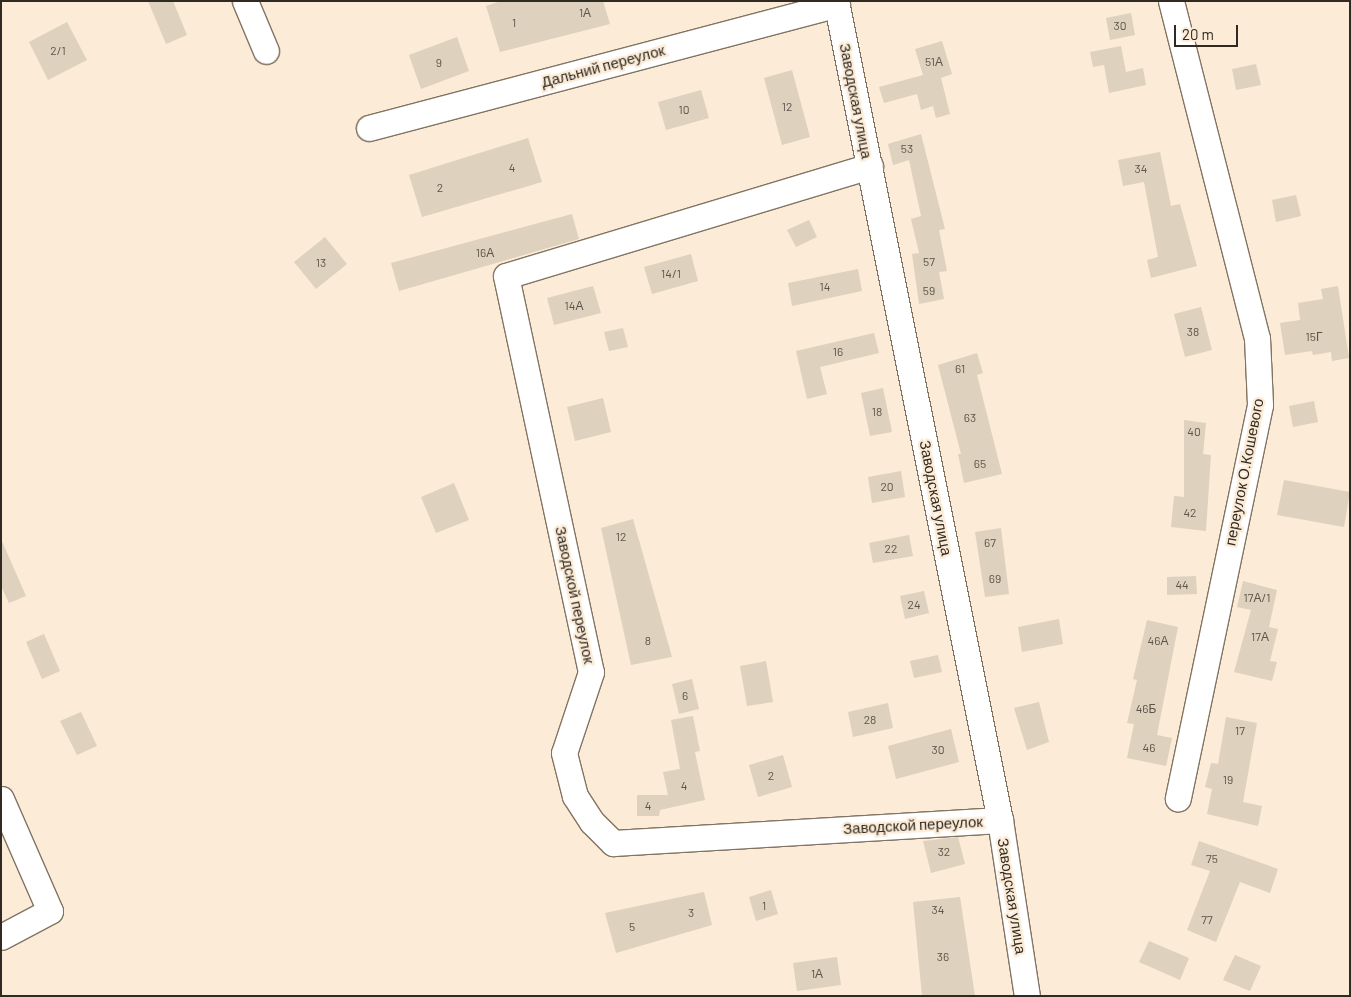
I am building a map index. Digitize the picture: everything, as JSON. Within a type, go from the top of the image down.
[{"type":"street","points":[[245,1],[266,51]]},
{"type":"street","name":"переулок О.Кошевого","points":[[1172,1],[1257,338],[1260,405],[1178,799]]},
{"type":"street","name":"Дальний переулок","points":[[369,128],[836,2]]},
{"type":"street","name":"Заводская улица","points":[[836,2],[1000,820],[1028,996]]},
{"type":"street","name":"Заводской переулок","points":[[870,166],[506,276],[591,672],[564,753],[575,796],[592,822],[613,843],[1000,820]]},
{"type":"street","points":[[1,799],[50,911],[1,937]]},
{"type":"building","points":[[148,1],[173,1],[187,35],[166,44]]},
{"type":"building","points":[[501,1],[603,1],[610,24],[500,52],[486,6]]},
{"type":"building","points":[[1131,13],[1135,35],[1110,40],[1106,18]]},
{"type":"building","points":[[67,22],[87,60],[48,80],[29,42]]},
{"type":"building","points":[[457,37],[469,71],[421,89],[409,55]]},
{"type":"building","points":[[942,41],[952,74],[941,78],[950,114],[936,118],[933,106],[921,110],[917,94],[884,103],[879,87],[923,75],[915,49]]},
{"type":"building","points":[[1121,46],[1126,72],[1143,68],[1146,85],[1109,93],[1104,65],[1093,67],[1090,52]]},
{"type":"building","points":[[1256,64],[1261,85],[1236,90],[1232,69]]},
{"type":"building","points":[[792,70],[810,137],[782,145],[764,78]]},
{"type":"building","points":[[701,90],[709,118],[666,130],[658,102]]},
{"type":"building","points":[[921,134],[945,229],[939,230],[947,271],[939,272],[944,299],[919,304],[912,254],[919,253],[911,219],[921,216],[909,160],[893,165],[888,144]]},
{"type":"building","points":[[528,138],[542,182],[422,217],[409,175]]},
{"type":"building","points":[[1160,152],[1171,206],[1180,204],[1197,266],[1151,278],[1147,260],[1158,257],[1144,182],[1123,186],[1118,160]]},
{"type":"building","points":[[1296,195],[1301,216],[1276,222],[1272,200]]},
{"type":"building","points":[[572,214],[579,239],[399,291],[391,263]]},
{"type":"building","points":[[809,220],[817,237],[796,247],[787,230]]},
{"type":"building","points":[[325,237],[347,264],[316,289],[294,262]]},
{"type":"building","points":[[691,254],[698,281],[652,294],[644,267]]},
{"type":"building","points":[[858,269],[862,291],[792,306],[788,283]]},
{"type":"building","points":[[593,286],[601,313],[554,325],[547,298]]},
{"type":"building","points":[[1338,286],[1349,358],[1332,361],[1331,352],[1313,355],[1312,351],[1285,355],[1280,323],[1300,320],[1298,303],[1323,299],[1321,289]]},
{"type":"building","points":[[1201,307],[1212,350],[1185,357],[1174,314]]},
{"type":"building","points":[[623,328],[628,347],[609,351],[604,332]]},
{"type":"building","points":[[874,333],[879,353],[820,367],[827,394],[807,399],[796,351]]},
{"type":"building","points":[[977,353],[983,373],[977,375],[1002,474],[964,483],[958,454],[961,454],[938,365]]},
{"type":"building","points":[[883,388],[892,432],[870,436],[861,393]]},
{"type":"building","points":[[603,398],[611,432],[575,441],[567,407]]},
{"type":"building","points":[[1314,401],[1318,422],[1293,427],[1289,406]]},
{"type":"building","points":[[1184,420],[1206,423],[1203,454],[1211,455],[1206,531],[1171,527],[1174,496],[1184,497]]},
{"type":"building","points":[[901,471],[905,497],[872,503],[868,477]]},
{"type":"building","points":[[1284,480],[1350,492],[1344,527],[1277,515]]},
{"type":"building","points":[[454,483],[469,520],[436,533],[421,497]]},
{"type":"building","points":[[633,519],[672,657],[631,665],[601,528]]},
{"type":"building","points":[[1001,528],[1009,594],[985,597],[975,532]]},
{"type":"building","points":[[909,535],[913,556],[873,563],[869,543]]},
{"type":"building","points":[[1,539],[26,596],[9,603],[1,586]]},
{"type":"building","points":[[1196,576],[1197,594],[1167,595],[1167,577]]},
{"type":"building","points":[[1243,581],[1277,590],[1269,627],[1278,629],[1270,661],[1277,662],[1272,681],[1234,672],[1251,610],[1237,607]]},
{"type":"building","points":[[924,591],[929,613],[905,619],[900,596]]},
{"type":"building","points":[[1059,619],[1063,644],[1022,652],[1018,627]]},
{"type":"building","points":[[1147,620],[1178,627],[1157,735],[1172,738],[1166,766],[1127,758],[1134,724],[1127,723],[1137,680],[1133,679]]},
{"type":"building","points":[[44,634],[60,671],[42,679],[26,642]]},
{"type":"building","points":[[938,655],[942,672],[914,678],[910,661]]},
{"type":"building","points":[[766,661],[773,702],[747,706],[740,666]]},
{"type":"building","points":[[692,679],[699,709],[679,714],[672,684]]},
{"type":"building","points":[[1039,702],[1049,742],[1027,750],[1014,708]]},
{"type":"building","points":[[888,703],[893,728],[853,737],[848,712]]},
{"type":"building","points":[[81,712],[97,746],[77,755],[60,721]]},
{"type":"building","points":[[693,716],[700,751],[695,752],[705,800],[660,810],[659,816],[637,816],[637,795],[668,795],[663,772],[680,769],[671,720]]},
{"type":"building","points":[[1226,717],[1257,723],[1243,802],[1262,806],[1258,826],[1207,814],[1212,789],[1205,787],[1211,763],[1218,764]]},
{"type":"building","points":[[951,729],[959,762],[896,779],[888,746]]},
{"type":"building","points":[[783,755],[792,787],[758,797],[749,765]]},
{"type":"building","points":[[958,837],[965,864],[931,873],[923,841]]},
{"type":"building","points":[[1199,841],[1278,869],[1270,893],[1240,882],[1216,942],[1187,930],[1210,871],[1191,865]]},
{"type":"building","points":[[771,890],[778,914],[756,921],[749,897]]},
{"type":"building","points":[[704,892],[712,925],[616,953],[605,913]]},
{"type":"building","points":[[960,897],[975,996],[922,996],[913,902]]},
{"type":"building","points":[[1149,941],[1189,958],[1180,980],[1139,962]]},
{"type":"building","points":[[1235,955],[1261,966],[1250,991],[1223,980]]},
{"type":"building","points":[[837,957],[841,985],[797,991],[793,963]]}]
